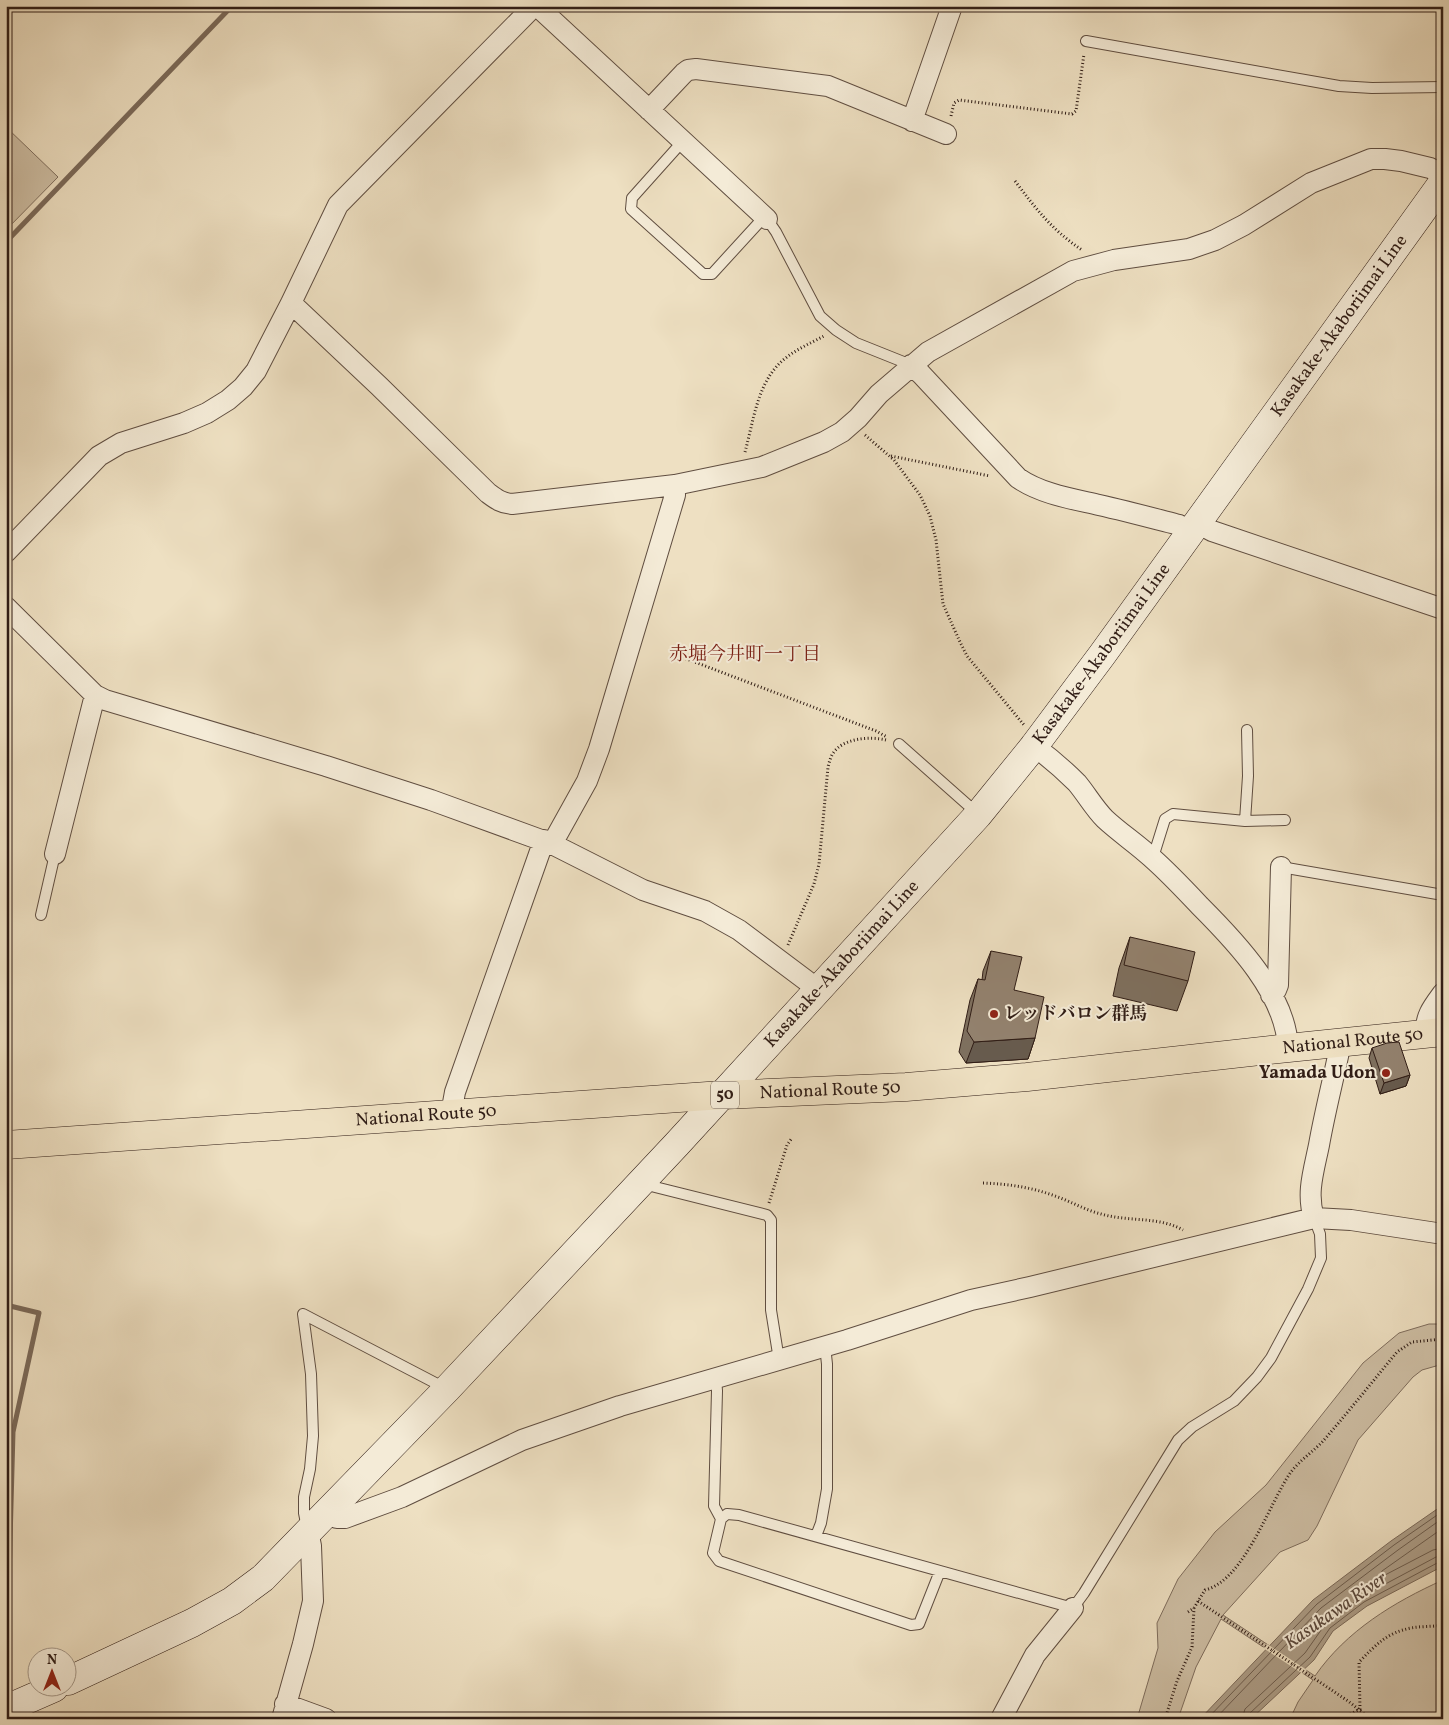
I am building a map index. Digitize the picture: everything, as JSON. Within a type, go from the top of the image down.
[{"type":"highway","name":"National Route 50","points":[[6,1145],[722,1095],[906,1087],[1027,1077],[1434,1033]]},
{"type":"main road","name":"Kasakake-Akaboriimai Line","points":[[78,1676],[192,1623],[232,1601],[263,1578],[447,1389],[819,990],[978,815],[1036,743],[1443,182]]},
{"type":"main road","points":[[6,1709],[31,1698]]},
{"type":"street","points":[[6,552],[99,456],[121,443],[184,423],[207,413],[228,400],[243,387],[256,371],[338,204],[535,6],[766,218]]},
{"type":"street","points":[[912,122],[952,6]]},
{"type":"street","points":[[649,110],[684,73],[688,70],[696,69],[828,86],[912,122],[946,134]]},
{"type":"street","points":[[291,303],[488,493],[504,503],[675,485],[762,467],[824,442],[842,432],[878,394],[928,352],[1073,271],[1093,265],[1189,249],[1215,240],[1244,225],[1311,183],[1372,159],[1401,161],[1430,168],[1443,174]]},
{"type":"street","points":[[911,365],[1018,478],[1040,490],[1179,525],[1212,530],[1443,609]]},
{"type":"street","points":[[455,1114],[453,1103],[455,1092],[548,842],[587,781],[599,749],[675,495],[675,485]]},
{"type":"street","points":[[6,607],[94,695],[105,700],[432,800],[548,842],[643,890],[704,911],[738,930],[819,990]]},
{"type":"street","points":[[55,854],[94,695]]},
{"type":"street","points":[[1036,743],[1077,784],[1105,819],[1151,857],[1238,945],[1271,995],[1288,1034],[1288,1048]]},
{"type":"street","points":[[1271,995],[1276,990],[1278,984],[1281,867]]},
{"type":"street","points":[[1434,1033],[1426,1020],[1443,993]]},
{"type":"street","points":[[1314,1218],[1310,1204],[1311,1184],[1326,1104],[1341,1042]]},
{"type":"street","points":[[326,1719],[284,1712],[313,1601],[312,1562],[316,1522],[345,1518],[402,1497],[522,1440],[620,1406],[780,1360],[971,1300],[1314,1218],[1351,1220],[1443,1234]]},
{"type":"street","points":[[1001,1719],[1034,1655],[1073,1608]]},
{"type":"lane","points":[[1086,40],[1339,86],[1372,88],[1443,87]]},
{"type":"lane","points":[[683,141],[632,198],[632,209],[703,274],[712,274],[766,218],[776,232],[820,316],[836,330],[856,343],[911,365]]},
{"type":"lane","points":[[1245,821],[1248,776],[1247,730]]},
{"type":"lane","points":[[899,744],[978,815]]},
{"type":"lane","points":[[1151,857],[1155,851],[1165,819],[1173,814],[1245,821],[1285,820]]},
{"type":"lane","points":[[41,915],[55,854]]},
{"type":"lane","points":[[1281,867],[1443,895]]},
{"type":"lane","points":[[640,1183],[767,1215],[771,1220],[771,1310],[780,1360]]},
{"type":"lane","points":[[940,1571],[919,1624],[911,1625],[719,1561],[714,1553],[721,1519],[727,1514],[739,1515],[1073,1608],[1095,1577],[1178,1440],[1192,1427],[1234,1401],[1257,1378],[1271,1358],[1308,1289],[1321,1258],[1320,1234],[1314,1218]]},
{"type":"lane","points":[[316,1522],[304,1513],[304,1497],[310,1469],[313,1436],[311,1374],[303,1314],[447,1389]]},
{"type":"lane","points":[[816,1536],[821,1523],[827,1489],[828,1364],[825,1346]]},
{"type":"lane","points":[[716,1378],[714,1506],[721,1519]]},
{"type":"path","points":[[946,134],[954,103],[959,100],[1072,114],[1076,111],[1086,40]]},
{"type":"path","points":[[1015,181],[1046,221],[1066,239],[1085,252],[1093,265]]},
{"type":"path","points":[[740,473],[766,381],[778,364],[836,330]]},
{"type":"path","points":[[851,424],[890,456],[920,495],[930,516],[936,540],[943,604],[960,642],[967,656],[1036,743]]},
{"type":"path","points":[[890,456],[1003,478],[1018,478]]},
{"type":"path","points":[[678,656],[876,731],[899,744]]},
{"type":"path","points":[[780,960],[814,884],[819,864],[828,767],[833,754],[854,740],[878,738],[899,744]]},
{"type":"path","points":[[767,1215],[773,1189],[792,1138]]},
{"type":"path","points":[[983,1183],[1009,1184],[1035,1190],[1054,1195],[1100,1214],[1123,1219],[1174,1224],[1188,1232],[1195,1246]]},
{"type":"path","points":[[1188,1612],[1199,1602],[1206,1590],[1213,1588],[1233,1571],[1250,1546],[1292,1472],[1323,1441],[1398,1352],[1412,1342],[1443,1339]]},
{"type":"path","points":[[1199,1602],[1360,1709],[1371,1719]]},
{"type":"path","points":[[1165,1719],[1177,1681],[1192,1647],[1194,1608]]},
{"type":"path","points":[[1360,1709],[1359,1662],[1391,1633],[1413,1627],[1443,1625]]},
{"type":"path","points":[[1341,1719],[1360,1709]]},
{"type":"shaded area","points":[[6,127],[58,177],[6,230]]},
{"type":"shaded area","points":[[1429,1324],[1443,1324],[1443,1364],[1422,1370],[1413,1377],[1358,1440],[1317,1526],[1308,1540],[1280,1552],[1223,1615],[1315,1676],[1341,1645],[1372,1619],[1407,1598],[1443,1580],[1443,1719],[1290,1719],[1298,1702],[1313,1680],[1221,1619],[1196,1667],[1178,1719],[1137,1719],[1158,1648],[1157,1623],[1178,1579],[1215,1532],[1266,1485],[1363,1363],[1399,1333]]},
{"type":"water","name":"Kasukawa River","points":[[1443,1505],[1443,1566],[1367,1606],[1333,1631],[1314,1660],[1251,1719],[1200,1719],[1313,1600],[1391,1541]]},
{"type":"pier","points":[[1267,1644],[1307,1670],[1303,1674],[1263,1648]]},
{"type":"building","points":[[1130,937],[1195,952],[1188,981],[1124,965]]},
{"type":"building","name":"レッドバロン群馬","points":[[991,951],[1022,957],[1014,990],[1044,997],[1035,1038],[974,1042],[967,1031],[978,979],[985,980]]},
{"type":"building","points":[[1399,1042],[1410,1075],[1384,1083],[1372,1048],[1387,1043]]},
{"type":"waterway","points":[[6,242],[232,6]]},
{"type":"waterway","points":[[6,1305],[39,1313],[13,1432],[8,1615],[6,1623]]},
{"type":"place","name":"レッドバロン群馬","points":[[994,1014]]},
{"type":"place","name":"Yamada Udon","points":[[1386,1073]]},
{"type":"district","name":"赤堀今井町一丁目","points":[[745,655]]}]
